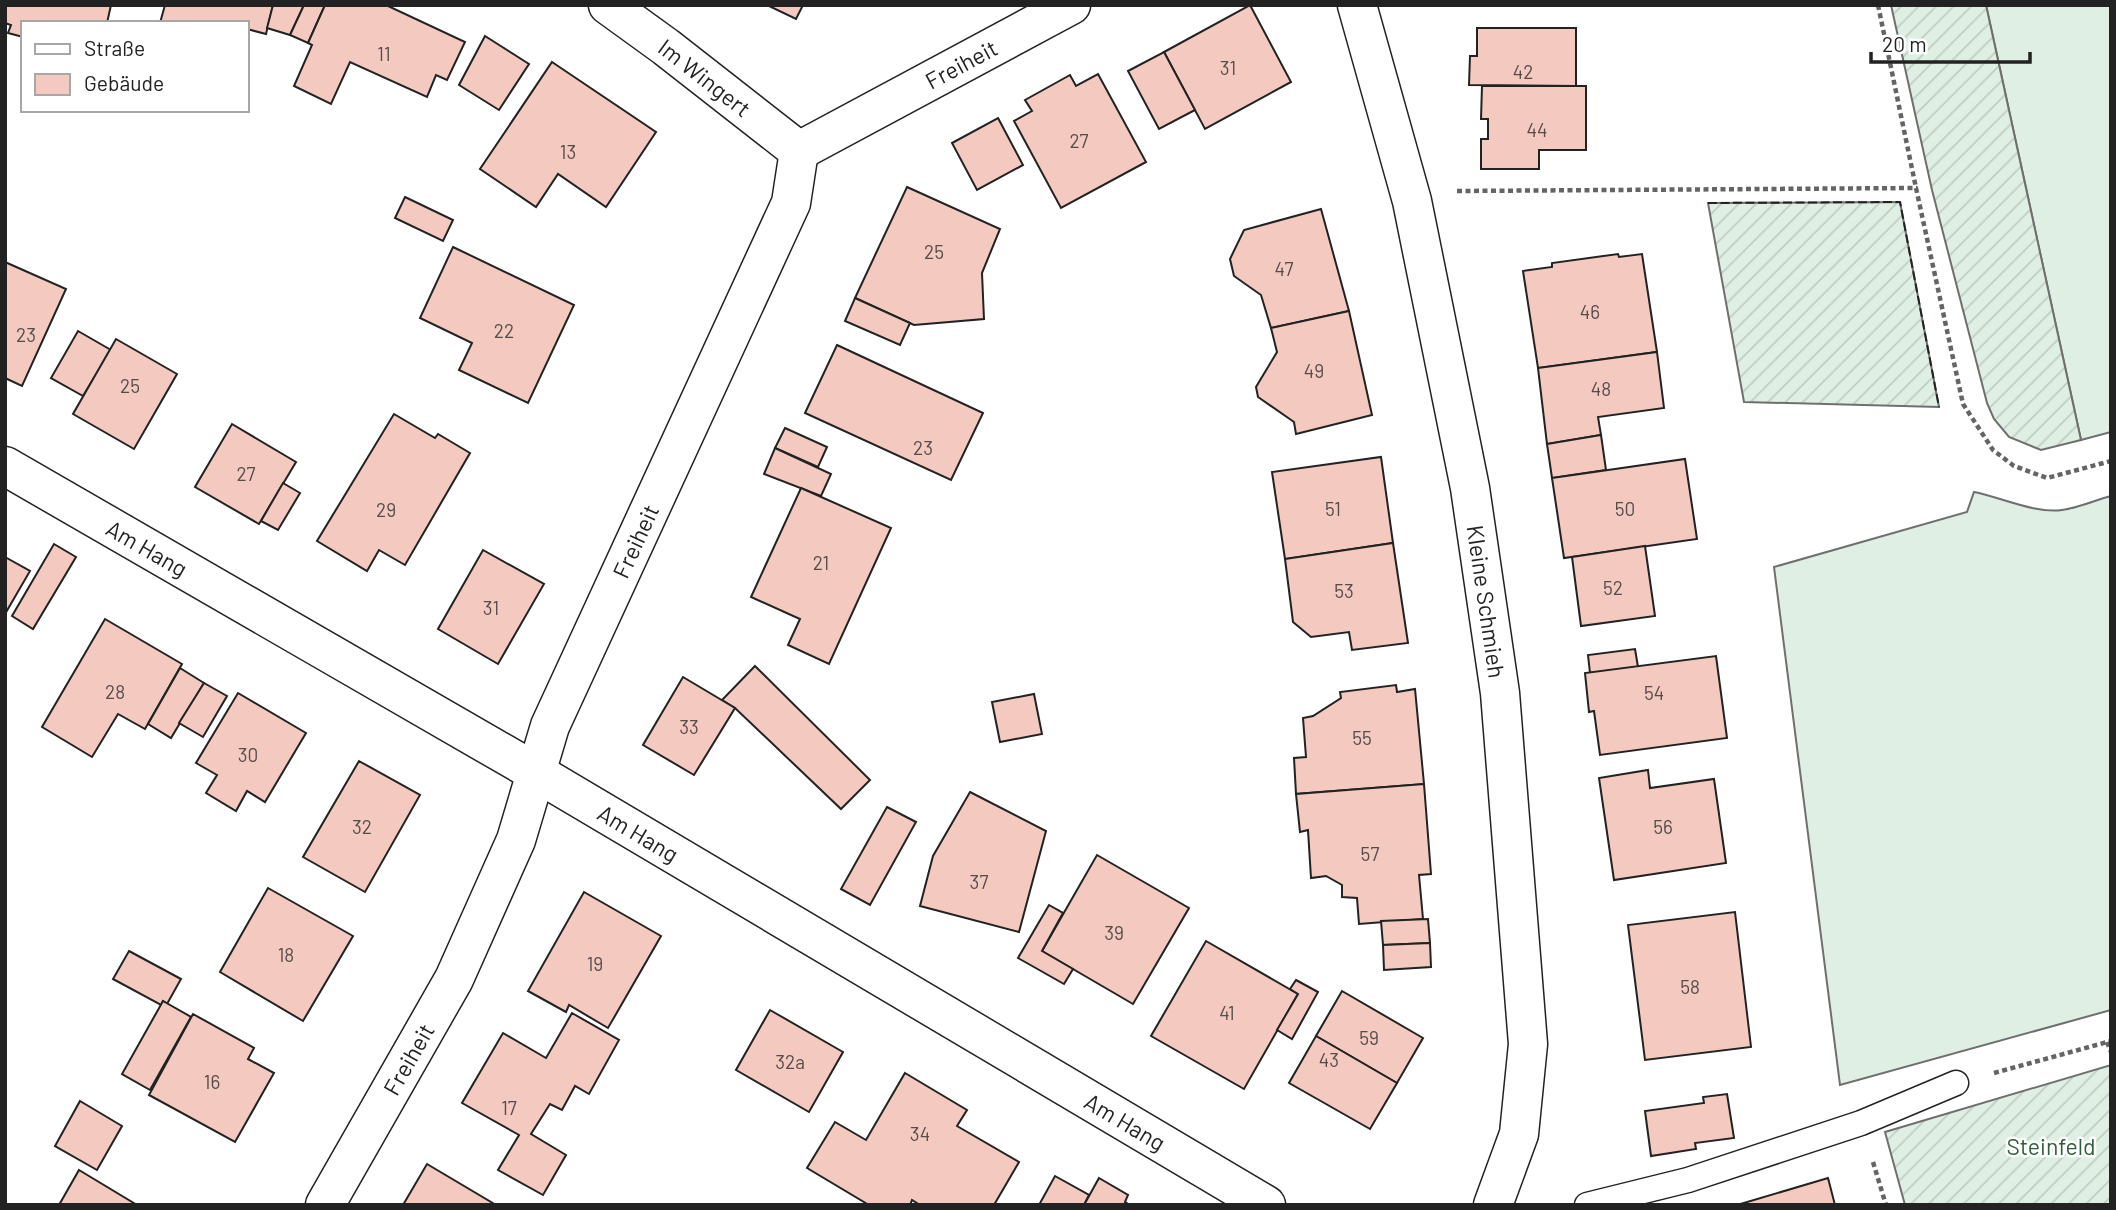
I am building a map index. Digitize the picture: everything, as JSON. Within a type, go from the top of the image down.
[{"type":"street","name":"Im Wingert","points":[[608,5],[799,151]]},
{"type":"street","name":"Freiheit","points":[[325,1205],[454,979],[516,840],[556,714],[791,203],[799,151],[1071,5]]},
{"type":"street","name":"Kleine Schmieh","points":[[1357,5],[1412,201],[1472,501],[1500,693],[1528,1044],[1519,1134],[1496,1204]]},
{"type":"street","name":"Am Hang","points":[[5,466],[537,773],[1266,1205]]},
{"type":"lane","points":[[1587,1205],[1688,1180],[1738,1164],[1861,1123],[1956,1083]]},
{"type":"path","points":[[1878,5],[1963,404],[1993,450],[2014,466],[2047,478],[2111,461]]},
{"type":"path","points":[[1412,201],[1458,190],[1916,188]]},
{"type":"path","points":[[1956,1083],[2109,1041],[2111,1052]]},
{"type":"green space","points":[[1891,5],[1986,5],[2081,440],[2041,450],[2009,437],[1994,419],[1987,403],[1932,190]]},
{"type":"green space","points":[[1986,5],[2111,5],[2111,432],[2081,440]]},
{"type":"green space","points":[[1900,202],[1939,407],[1744,402],[1708,203]]},
{"type":"green space","points":[[1974,492],[2052,511],[2074,508],[2111,496],[2111,1010],[1840,1085],[1774,567],[1967,512]]},
{"type":"green space","name":"Steinfeld","points":[[2111,1065],[2111,1205],[1905,1205],[1885,1132]]},
{"type":"building","points":[[5,5],[111,5],[107,21],[21,21],[21,36],[8,33],[11,25],[5,23]]},
{"type":"building","points":[[165,5],[273,5],[266,34],[248,29],[248,21],[161,21]]},
{"type":"building","points":[[273,5],[304,5],[290,35],[267,28]]},
{"type":"building","points":[[304,5],[325,5],[308,43],[290,35]]},
{"type":"building","points":[[325,5],[386,5],[465,42],[447,80],[436,75],[427,97],[350,62],[331,104],[294,86],[312,45],[308,43]]},
{"type":"building","points":[[767,5],[803,5],[796,19]]},
{"type":"building","points":[[1250,5],[1291,82],[1205,129],[1164,52]]},
{"type":"building","points":[[1477,28],[1576,28],[1576,86],[1469,85],[1470,56],[1477,56]]},
{"type":"building","points":[[485,36],[529,64],[499,110],[459,85]]},
{"type":"building","points":[[1164,52],[1195,110],[1159,129],[1128,71]]},
{"type":"building","points":[[552,62],[656,132],[606,207],[558,174],[536,207],[480,169]]},
{"type":"building","points":[[1098,74],[1146,162],[1061,208],[1014,121],[1032,111],[1025,100],[1070,75],[1076,86]]},
{"type":"building","points":[[1482,86],[1586,86],[1586,150],[1539,150],[1539,169],[1481,169],[1481,139],[1488,139],[1488,119],[1481,119]]},
{"type":"building","points":[[998,118],[1023,165],[977,190],[952,143]]},
{"type":"building","points":[[907,187],[1000,229],[982,273],[984,319],[914,325],[855,298]]},
{"type":"building","points":[[405,197],[453,220],[443,241],[395,218]]},
{"type":"building","points":[[1321,209],[1349,311],[1271,328],[1261,295],[1234,276],[1230,259],[1244,230]]},
{"type":"building","points":[[453,247],[574,305],[528,403],[459,370],[472,343],[420,318]]},
{"type":"building","points":[[1618,254],[1619,257],[1642,254],[1657,352],[1538,368],[1523,271],[1552,267],[1552,263]]},
{"type":"building","points":[[5,262],[66,289],[22,386],[5,378]]},
{"type":"building","points":[[855,298],[910,323],[900,345],[845,321]]},
{"type":"building","points":[[1349,311],[1372,415],[1296,434],[1294,422],[1258,397],[1256,387],[1277,352],[1271,328]]},
{"type":"building","points":[[78,331],[111,350],[83,396],[51,378]]},
{"type":"building","points":[[116,339],[177,374],[134,449],[73,414]]},
{"type":"building","points":[[837,345],[983,413],[951,480],[805,413]]},
{"type":"building","points":[[1657,352],[1664,408],[1598,417],[1601,435],[1547,444],[1538,368]]},
{"type":"building","points":[[394,414],[435,438],[438,434],[470,453],[405,565],[379,550],[367,571],[317,541]]},
{"type":"building","points":[[232,424],[296,462],[259,524],[195,487]]},
{"type":"building","points":[[785,428],[827,447],[818,467],[775,448]]},
{"type":"building","points":[[1601,435],[1606,470],[1552,478],[1547,444]]},
{"type":"building","points":[[775,448],[831,474],[821,496],[764,474]]},
{"type":"building","points":[[1381,457],[1393,543],[1285,559],[1272,472]]},
{"type":"building","points":[[1685,459],[1697,539],[1564,558],[1552,478]]},
{"type":"building","points":[[283,483],[300,493],[278,530],[261,521]]},
{"type":"building","points":[[801,488],[891,528],[829,664],[788,645],[800,619],[751,597]]},
{"type":"building","points":[[1393,543],[1408,643],[1352,650],[1349,632],[1311,637],[1293,622],[1285,559]]},
{"type":"building","points":[[54,544],[76,557],[33,629],[12,616]]},
{"type":"building","points":[[1645,546],[1655,616],[1581,626],[1572,557]]},
{"type":"building","points":[[483,550],[544,584],[498,664],[438,629]]},
{"type":"building","points":[[5,557],[30,571],[5,614]]},
{"type":"building","points":[[105,619],[182,664],[145,729],[118,714],[92,757],[42,727]]},
{"type":"building","points":[[1635,649],[1638,667],[1590,673],[1588,655]]},
{"type":"building","points":[[1716,656],[1727,738],[1600,755],[1594,711],[1589,712],[1585,673]]},
{"type":"building","points":[[755,666],[870,780],[841,809],[735,708],[722,700]]},
{"type":"building","points":[[180,668],[204,683],[171,738],[148,724]]},
{"type":"building","points":[[683,677],[735,708],[694,775],[643,745]]},
{"type":"building","points":[[204,683],[227,696],[203,737],[179,723]]},
{"type":"building","points":[[1396,685],[1397,692],[1415,689],[1424,784],[1296,794],[1294,758],[1306,757],[1303,718],[1313,716],[1341,698],[1340,692]]},
{"type":"building","points":[[238,693],[306,733],[265,802],[247,791],[236,811],[206,793],[217,775],[196,763]]},
{"type":"building","points":[[1034,694],[1042,734],[1000,742],[992,702]]},
{"type":"building","points":[[359,761],[420,795],[365,892],[303,857]]},
{"type":"building","points":[[1648,770],[1650,788],[1714,779],[1726,863],[1614,880],[1599,778]]},
{"type":"building","points":[[1424,784],[1431,874],[1419,875],[1423,919],[1359,924],[1357,898],[1342,897],[1342,885],[1326,876],[1311,878],[1308,830],[1300,832],[1296,794]]},
{"type":"building","points":[[970,792],[1046,831],[1019,932],[920,906],[933,856]]},
{"type":"building","points":[[887,807],[916,822],[870,905],[841,889]]},
{"type":"building","points":[[1097,855],[1189,908],[1133,1004],[1042,951]]},
{"type":"building","points":[[268,888],[353,936],[303,1021],[220,972]]},
{"type":"building","points":[[584,892],[661,936],[608,1028],[569,1005],[566,1012],[528,991]]},
{"type":"building","points":[[1049,905],[1063,913],[1042,951],[1073,969],[1064,984],[1018,958]]},
{"type":"building","points":[[1735,912],[1751,1047],[1645,1060],[1628,925]]},
{"type":"building","points":[[1428,919],[1430,943],[1383,945],[1381,921]]},
{"type":"building","points":[[1206,941],[1298,994],[1244,1089],[1151,1036]]},
{"type":"building","points":[[1430,943],[1431,967],[1384,970],[1383,945]]},
{"type":"building","points":[[129,951],[181,979],[167,1004],[163,1001],[161,1005],[113,979]]},
{"type":"building","points":[[1296,980],[1318,992],[1292,1039],[1277,1030],[1298,994],[1290,989]]},
{"type":"building","points":[[1342,991],[1423,1038],[1397,1083],[1316,1036]]},
{"type":"building","points":[[163,1001],[191,1017],[150,1090],[122,1074]]},
{"type":"building","points":[[770,1010],[843,1052],[809,1112],[736,1070]]},
{"type":"building","points":[[572,1013],[619,1040],[589,1094],[575,1086],[562,1110],[550,1104],[531,1134],[566,1155],[543,1195],[498,1170],[519,1135],[462,1103],[503,1033],[546,1058]]},
{"type":"building","points":[[193,1014],[254,1048],[248,1059],[274,1073],[235,1142],[149,1095]]},
{"type":"building","points":[[1316,1036],[1397,1083],[1370,1129],[1289,1083]]},
{"type":"building","points":[[905,1073],[967,1110],[957,1126],[1019,1162],[994,1205],[920,1205],[912,1200],[910,1205],[869,1205],[807,1168],[835,1122],[866,1140]]},
{"type":"building","points":[[1727,1094],[1734,1138],[1695,1143],[1696,1149],[1651,1156],[1645,1111],[1704,1103],[1703,1097]]},
{"type":"building","points":[[80,1101],[122,1126],[97,1170],[55,1146]]},
{"type":"building","points":[[427,1164],[496,1205],[403,1205]]},
{"type":"building","points":[[79,1170],[137,1205],[59,1205]]},
{"type":"building","points":[[1055,1176],[1089,1195],[1084,1205],[1039,1205]]},
{"type":"building","points":[[1099,1178],[1128,1195],[1125,1202],[1130,1205],[1084,1205]]},
{"type":"building","points":[[1828,1178],[1835,1205],[1737,1205]]},
{"type":"fence","points":[[1708,203],[1900,202],[1939,407]]}]
